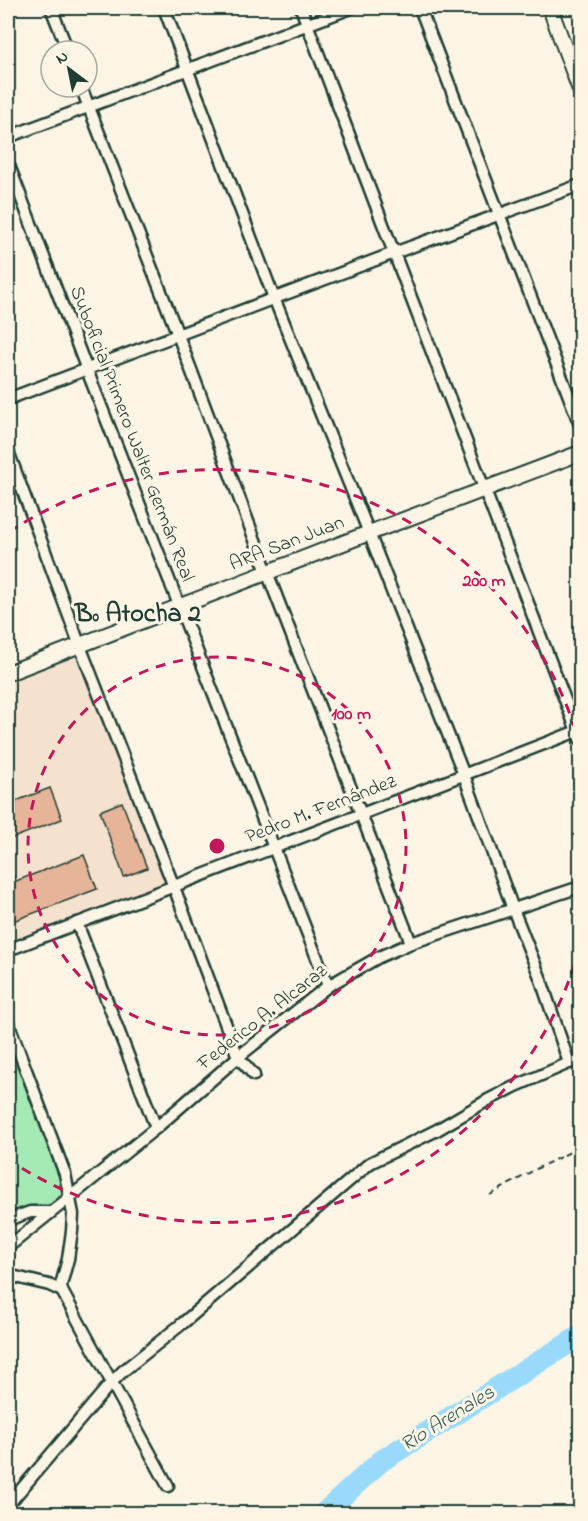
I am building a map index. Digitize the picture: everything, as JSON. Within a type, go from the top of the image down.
[{"type":"street","points":[[51,8],[63,39]]},
{"type":"street","points":[[8,1505],[123,1371],[183,1323],[370,1163],[437,1130],[497,1096],[575,1062],[513,909],[464,775],[369,532],[274,298],[164,8]]},
{"type":"street","points":[[301,8],[484,489],[580,733]]},
{"type":"street","points":[[8,137],[351,8]]},
{"type":"street","points":[[420,8],[580,425]]},
{"type":"street","points":[[550,8],[580,90]]},
{"type":"street","points":[[86,99],[411,943]]},
{"type":"street","name":"Suboficial Primero Walter Germán Real","points":[[8,163],[328,986]]},
{"type":"street","points":[[8,399],[580,185]]},
{"type":"street","points":[[8,450],[80,646],[238,1058],[254,1075]]},
{"type":"street","name":"ARA San Juan","points":[[8,673],[369,532],[580,453]]},
{"type":"street","name":"Pedro M. Fernández","points":[[8,950],[464,775],[580,733]]},
{"type":"street","name":"Federico A. Alcaraz","points":[[8,1247],[328,986],[379,957],[411,943],[580,887]]},
{"type":"street","points":[[77,923],[156,1128]]},
{"type":"street","points":[[8,1022],[65,1174],[73,1214],[68,1259],[61,1285],[62,1291],[168,1486]]},
{"type":"street","points":[[8,1220],[30,1212],[51,1212]]},
{"type":"street","points":[[8,1275],[49,1285],[62,1291]]},
{"type":"path","points":[[490,1195],[580,1147]]},
{"type":"shaded area","points":[[78,649],[173,887],[8,949],[8,675]]},
{"type":"green space","points":[[8,1022],[69,1197],[51,1211],[8,1220]]},
{"type":"building","points":[[50,788],[62,819],[8,840],[8,804]]},
{"type":"building","points":[[122,802],[147,868],[124,877],[100,811]]},
{"type":"building","points":[[84,855],[97,889],[8,923],[8,862],[16,881]]},
{"type":"waterway","name":"Río Arenales","points":[[323,1514],[381,1461],[580,1336]]},
{"type":"district","name":"Bº Atocha 2","points":[[138,615]]}]
